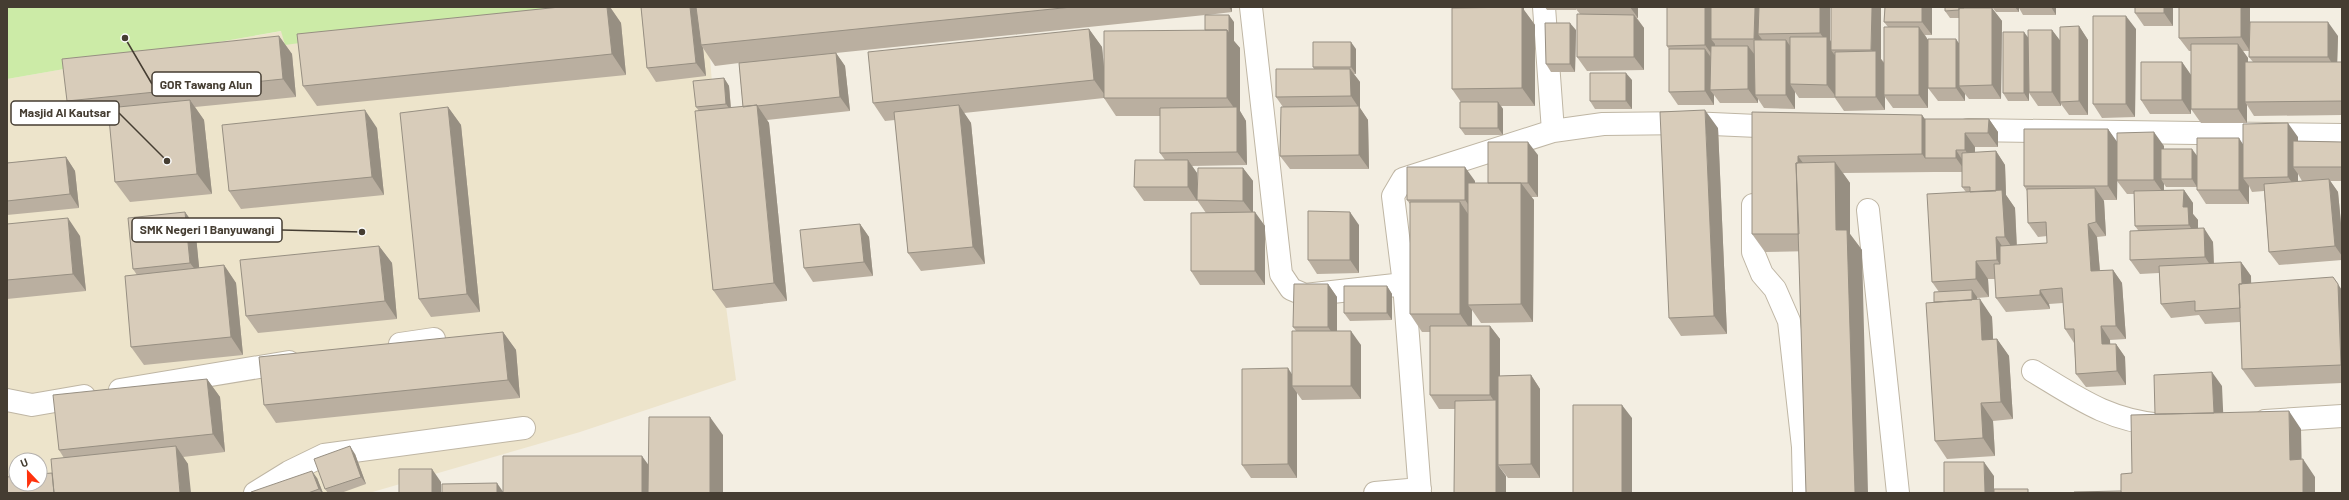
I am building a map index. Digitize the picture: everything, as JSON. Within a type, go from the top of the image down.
[{"type":"street","points":[[1251,7],[1281,274],[1291,289],[1305,295],[1404,284]]},
{"type":"street","points":[[1544,7],[1553,131]]},
{"type":"street","points":[[1375,493],[1420,491],[1404,284],[1393,196],[1403,179],[1553,131],[1603,124],[1690,123],[1804,128]]},
{"type":"street","points":[[1755,149],[1756,127]]},
{"type":"street","points":[[1946,130],[2342,135]]},
{"type":"street","points":[[1754,185],[1753,252],[1762,274],[1775,289],[1789,321],[1803,447],[1804,493]]},
{"type":"street","points":[[1868,210],[1898,493]]},
{"type":"street","points":[[379,348],[434,338]]},
{"type":"street","points":[[7,400],[32,405],[308,359]]},
{"type":"street","points":[[2033,371],[2102,412],[2138,423],[2164,426]]},
{"type":"street","points":[[2247,422],[2342,416]]},
{"type":"street","points":[[255,493],[289,472],[324,455],[524,428]]},
{"type":"shaded area","points":[[564,7],[706,7],[712,83],[696,85],[736,380],[580,432],[369,493],[7,493],[7,79],[282,31],[285,44]]},
{"type":"green space","points":[[7,7],[564,7],[285,45],[281,31],[7,79]]},
{"type":"building","points":[[560,7],[607,7],[612,54],[303,86],[297,34]]},
{"type":"building","points":[[641,7],[690,7],[696,63],[647,68]]},
{"type":"building","points":[[696,7],[1072,7],[701,45]]},
{"type":"building","points":[[1522,7],[1522,88],[1452,89],[1452,8]]},
{"type":"building","points":[[1667,7],[1705,7],[1705,45],[1667,46]]},
{"type":"building","points":[[1711,7],[1755,7],[1754,39],[1711,39]]},
{"type":"building","points":[[1759,7],[1820,7],[1820,33],[1758,34]]},
{"type":"building","points":[[1831,7],[1872,7],[1871,50],[1831,50]]},
{"type":"building","points":[[1885,7],[1922,7],[1922,22],[1884,22]]},
{"type":"building","points":[[1945,7],[1964,7],[1964,8],[1945,11]]},
{"type":"building","points":[[2135,7],[2164,7],[2164,13],[2135,13]]},
{"type":"building","points":[[2179,7],[2241,7],[2241,37],[2179,38]]},
{"type":"building","points":[[1959,8],[1992,8],[1992,85],[1959,86]]},
{"type":"building","points":[[1577,14],[1634,15],[1634,57],[1577,57]]},
{"type":"building","points":[[1205,15],[1229,15],[1229,33],[1227,30],[1205,30]]},
{"type":"building","points":[[2093,16],[2126,16],[2126,104],[2093,104]]},
{"type":"building","points":[[2250,22],[2328,22],[2328,57],[2249,57]]},
{"type":"building","points":[[1545,23],[1570,23],[1570,64],[1546,64]]},
{"type":"building","points":[[2079,26],[2079,101],[2060,102],[2060,27]]},
{"type":"building","points":[[1884,27],[1919,27],[1919,95],[1884,95]]},
{"type":"building","points":[[1089,29],[1094,80],[873,103],[868,52]]},
{"type":"building","points":[[1227,30],[1227,98],[1104,98],[1104,31]]},
{"type":"building","points":[[2028,30],[2052,30],[2052,92],[2029,92]]},
{"type":"building","points":[[2003,32],[2024,32],[2024,93],[2003,93]]},
{"type":"building","points":[[279,36],[283,79],[67,101],[62,59]]},
{"type":"building","points":[[1790,37],[1827,37],[1827,85],[1790,84]]},
{"type":"building","points":[[1928,39],[1956,39],[1956,88],[1928,88]]},
{"type":"building","points":[[1754,40],[1786,40],[1786,95],[1755,95]]},
{"type":"building","points":[[1313,42],[1351,42],[1351,67],[1313,67]]},
{"type":"building","points":[[2191,44],[2238,44],[2238,109],[2191,109]]},
{"type":"building","points":[[1711,46],[1748,46],[1748,89],[1710,90]]},
{"type":"building","points":[[1669,49],[1705,49],[1705,91],[1669,92]]},
{"type":"building","points":[[1876,51],[1876,97],[1835,97],[1835,52]]},
{"type":"building","points":[[836,53],[840,97],[743,107],[739,63]]},
{"type":"building","points":[[2141,62],[2182,62],[2182,100],[2141,100]]},
{"type":"building","points":[[2245,62],[2342,62],[2342,101],[2245,102]]},
{"type":"building","points":[[1276,69],[1350,69],[1351,96],[1276,97]]},
{"type":"building","points":[[1590,73],[1626,73],[1626,101],[1590,101]]},
{"type":"building","points":[[724,78],[726,104],[696,107],[693,81]]},
{"type":"building","points":[[190,100],[197,174],[115,182],[108,108]]},
{"type":"building","points":[[1460,102],[1498,102],[1498,128],[1460,128]]},
{"type":"building","points":[[757,105],[774,283],[713,290],[695,111]]},
{"type":"building","points":[[959,105],[973,247],[908,253],[894,112]]},
{"type":"building","points":[[1359,106],[1359,155],[1280,156],[1281,107]]},
{"type":"building","points":[[448,107],[467,294],[419,299],[400,113]]},
{"type":"building","points":[[1237,107],[1237,152],[1160,153],[1160,108]]},
{"type":"building","points":[[365,110],[372,177],[229,191],[222,125]]},
{"type":"building","points":[[1705,110],[1714,316],[1669,318],[1660,112]]},
{"type":"building","points":[[1752,112],[1922,115],[1922,154],[1798,156],[1798,163],[1796,163],[1799,234],[1752,234]]},
{"type":"building","points":[[1925,119],[1989,119],[1988,133],[1965,133],[1965,150],[1956,150],[1956,158],[1925,158]]},
{"type":"building","points":[[2288,123],[2288,177],[2243,178],[2243,124]]},
{"type":"building","points":[[2024,129],[2108,129],[2108,186],[2024,186]]},
{"type":"building","points":[[2154,132],[2154,180],[2117,180],[2117,133]]},
{"type":"building","points":[[2197,138],[2239,138],[2239,190],[2197,190]]},
{"type":"building","points":[[2293,141],[2342,142],[2342,167],[2293,167]]},
{"type":"building","points":[[1488,142],[1528,142],[1528,183],[1488,183]]},
{"type":"building","points":[[2161,149],[2192,149],[2192,179],[2161,179]]},
{"type":"building","points":[[1996,151],[1996,191],[1970,192],[1970,187],[1962,187],[1962,153]]},
{"type":"building","points":[[66,157],[70,194],[7,201],[7,163]]},
{"type":"building","points":[[1135,160],[1188,160],[1188,187],[1134,187]]},
{"type":"building","points":[[1835,162],[1836,230],[1847,230],[1855,493],[1806,493],[1796,163]]},
{"type":"building","points":[[1407,167],[1465,167],[1465,200],[1407,200]]},
{"type":"building","points":[[1198,168],[1243,168],[1243,201],[1197,200]]},
{"type":"building","points":[[2329,179],[2335,246],[2269,252],[2264,184]]},
{"type":"building","points":[[1468,183],[1521,183],[1521,304],[1468,305]]},
{"type":"building","points":[[2095,188],[2096,222],[2088,224],[2091,271],[2113,270],[2116,326],[2101,326],[2102,344],[2116,344],[2117,371],[2076,374],[2074,329],[2065,329],[2062,288],[2040,290],[2040,295],[1996,298],[1994,264],[2000,264],[2000,246],[2047,243],[2046,222],[2028,223],[2027,189]]},
{"type":"building","points":[[2002,190],[2005,237],[1996,237],[1997,260],[1976,261],[1976,279],[1932,282],[1927,194]]},
{"type":"building","points":[[2184,190],[2183,207],[2188,207],[2189,225],[2135,226],[2134,191]]},
{"type":"building","points":[[1410,202],[1460,202],[1460,314],[1410,314]]},
{"type":"building","points":[[1308,211],[1350,212],[1350,260],[1308,260]]},
{"type":"building","points":[[185,212],[190,263],[133,269],[128,218]]},
{"type":"building","points":[[1255,212],[1255,271],[1191,271],[1191,213]]},
{"type":"building","points":[[68,218],[73,274],[7,280],[7,224]]},
{"type":"building","points":[[860,224],[864,262],[804,268],[800,230]]},
{"type":"building","points":[[2204,228],[2205,257],[2130,260],[2130,231]]},
{"type":"building","points":[[379,246],[385,301],[246,316],[240,260]]},
{"type":"building","points":[[2241,262],[2242,284],[2239,284],[2240,308],[2195,311],[2195,301],[2161,304],[2159,266]]},
{"type":"building","points":[[224,265],[231,337],[131,347],[125,276]]},
{"type":"building","points":[[2333,277],[2338,284],[2341,365],[2242,369],[2239,284]]},
{"type":"building","points":[[1294,284],[1328,284],[1328,327],[1293,327]]},
{"type":"building","points":[[1344,286],[1387,286],[1387,313],[1344,313]]},
{"type":"building","points":[[1972,290],[1972,300],[1934,302],[1934,292]]},
{"type":"building","points":[[1980,299],[1982,340],[1997,339],[2001,402],[1981,403],[1983,438],[1935,441],[1926,303]]},
{"type":"building","points":[[1430,326],[1490,326],[1490,395],[1430,395]]},
{"type":"building","points":[[1292,331],[1351,331],[1351,386],[1292,386]]},
{"type":"building","points":[[503,332],[508,380],[264,405],[259,357]]},
{"type":"building","points":[[1288,368],[1288,464],[1242,465],[1242,369]]},
{"type":"building","points":[[2212,372],[2214,413],[2155,414],[2154,375]]},
{"type":"building","points":[[1531,375],[1531,464],[1498,465],[1498,376]]},
{"type":"building","points":[[207,379],[213,434],[59,450],[53,395]]},
{"type":"building","points":[[1496,400],[1496,493],[1454,493],[1455,401]]},
{"type":"building","points":[[1573,405],[1622,405],[1622,493],[1573,493]]},
{"type":"building","points":[[2289,411],[2290,460],[2303,459],[2303,493],[2121,493],[2121,474],[2132,473],[2131,415]]},
{"type":"building","points":[[649,417],[710,417],[710,493],[648,493]]},
{"type":"building","points":[[176,446],[180,493],[54,493],[51,459]]},
{"type":"building","points":[[350,446],[361,477],[325,489],[314,459]]},
{"type":"building","points":[[503,456],[642,456],[642,493],[503,493]]},
{"type":"building","points":[[1944,462],[1984,462],[1985,493],[1944,493]]},
{"type":"building","points":[[399,469],[432,469],[432,493],[399,493]]},
{"type":"building","points":[[312,471],[319,489],[308,493],[251,493],[251,492]]},
{"type":"building","points":[[48,473],[52,473],[54,493],[7,493],[8,477],[8,492],[48,492]]},
{"type":"building","points":[[497,483],[497,493],[442,493],[442,484]]},
{"type":"building","points":[[1994,489],[2028,489],[2028,493],[1994,493]]},
{"type":"building","points":[[2121,491],[2121,493],[2074,493],[2074,492]]},
{"type":"place","name":"GOR Tawang Alun","points":[[125,38]]},
{"type":"place","name":"Masjid Al Kautsar","points":[[167,161]]},
{"type":"place","name":"SMK Negeri 1 Banyuwangi","points":[[362,232]]}]
